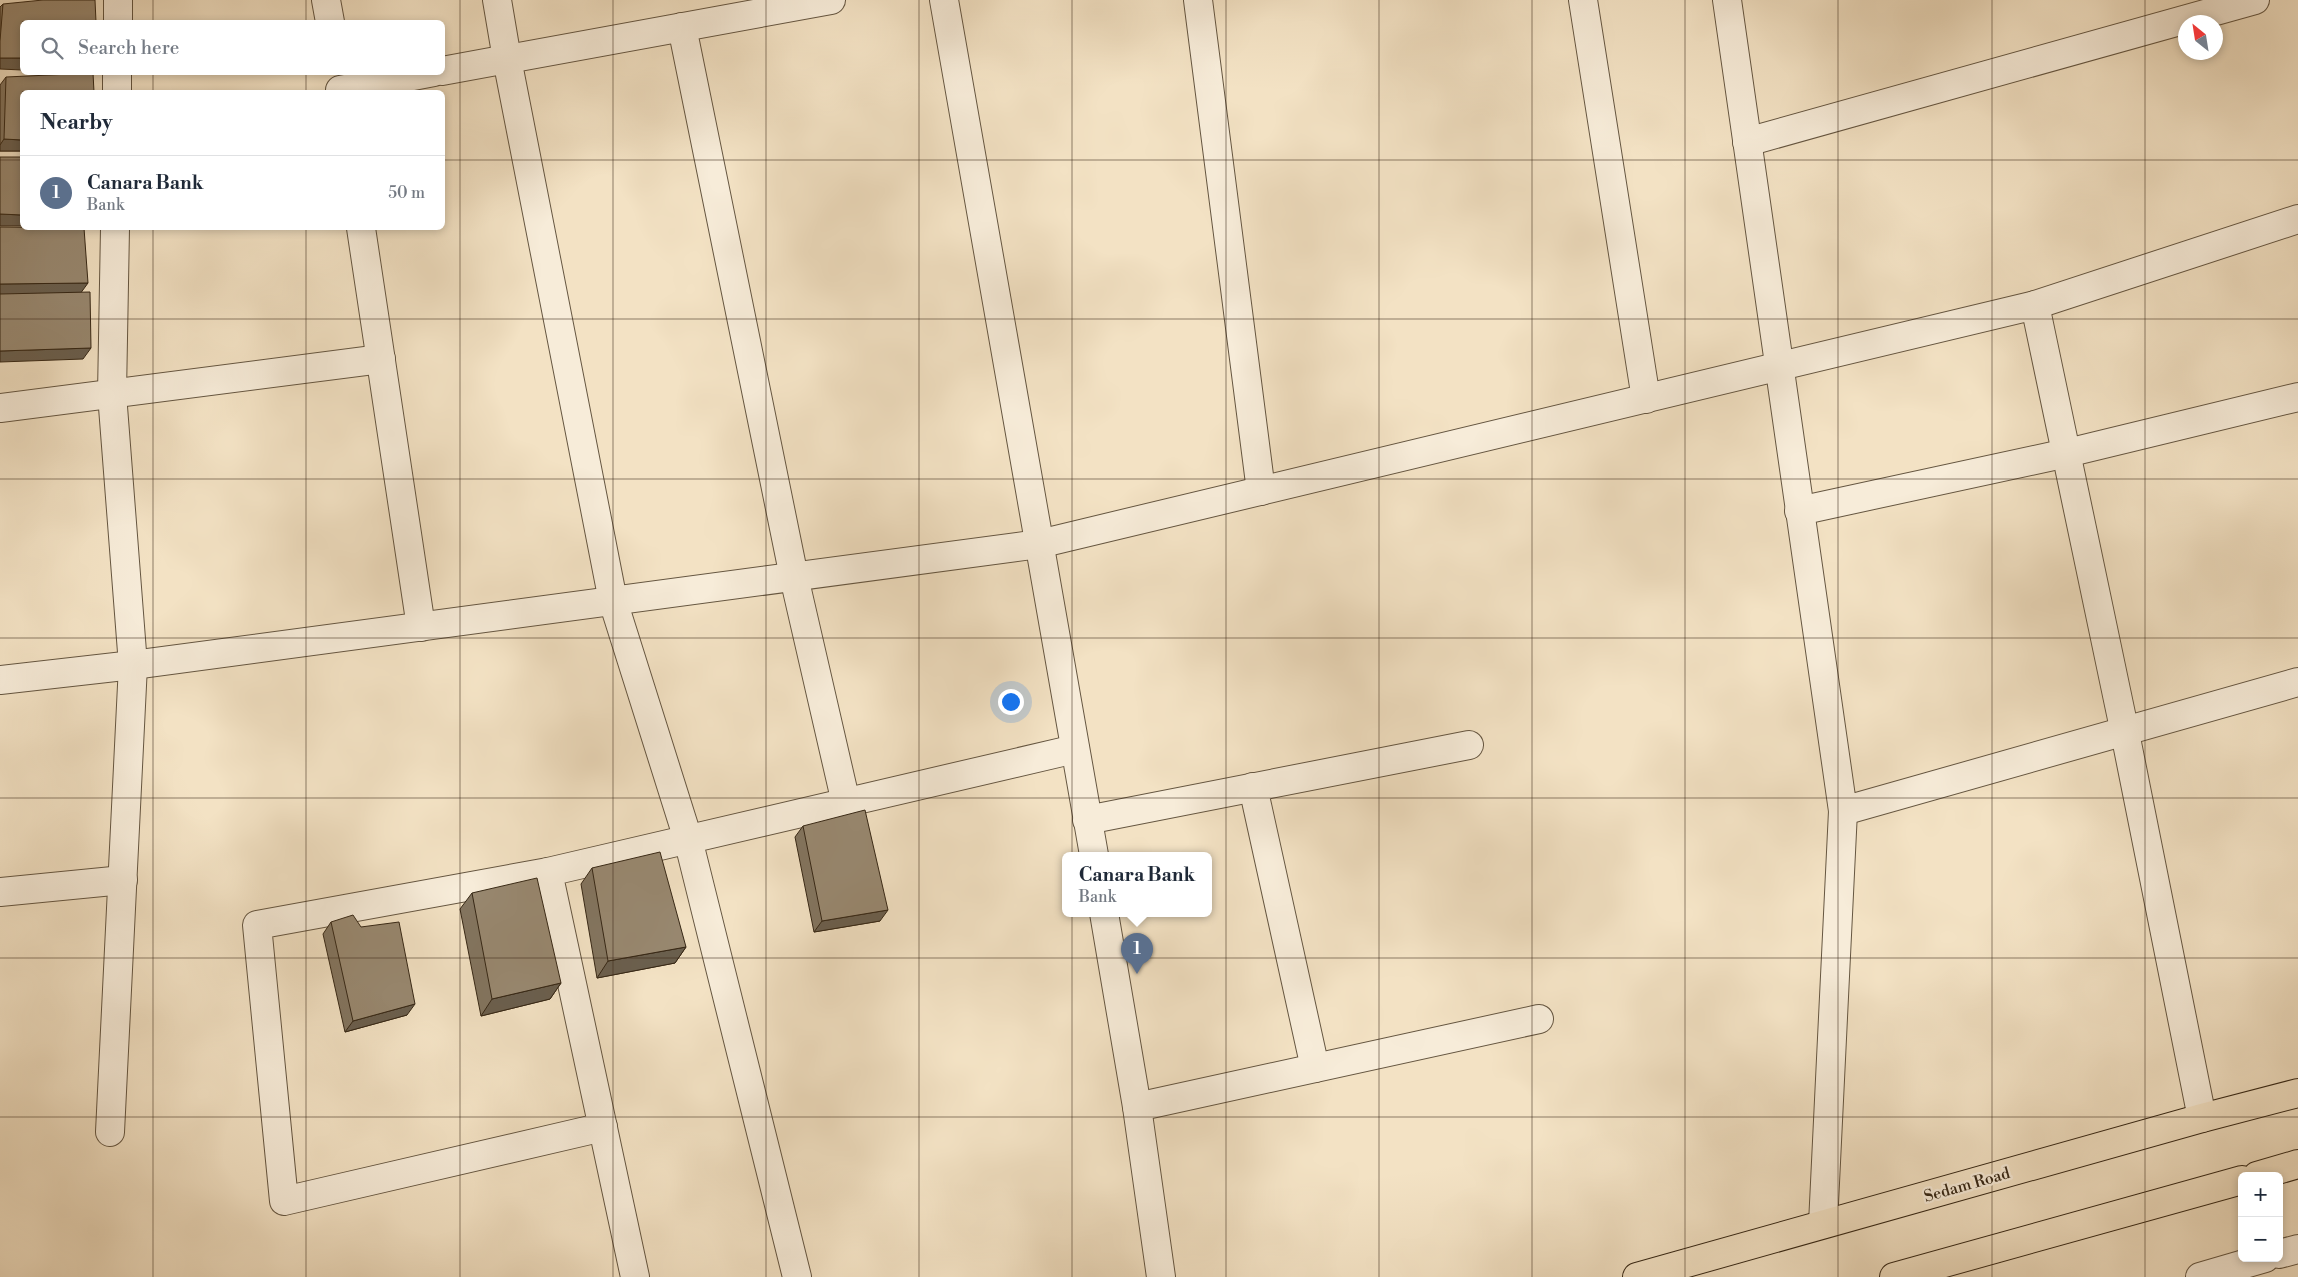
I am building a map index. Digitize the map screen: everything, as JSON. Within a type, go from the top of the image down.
[{"type":"main road","name":"Sedam Road","points":[[1637,1277],[2202,1118],[2298,1093]]},
{"type":"main road","points":[[2271,1172],[2298,1164]]},
{"type":"main road","points":[[1894,1277],[2238,1181]]},
{"type":"street","points":[[118,0],[118,20]]},
{"type":"street","points":[[326,0],[330,20]]},
{"type":"street","points":[[497,0],[613,601],[688,839],[797,1277]]},
{"type":"street","points":[[445,70],[831,0]]},
{"type":"street","points":[[944,0],[1093,852]]},
{"type":"street","points":[[1198,0],[1261,491]]},
{"type":"street","points":[[1583,0],[1646,399]]},
{"type":"street","points":[[1727,0],[1842,811],[1823,1224]]},
{"type":"street","points":[[1746,142],[2255,0]]},
{"type":"street","points":[[682,27],[794,577],[846,803]]},
{"type":"street","points":[[117,75],[117,90]]},
{"type":"street","points":[[339,85],[412,75]]},
{"type":"street","points":[[0,680],[133,665],[1039,544],[2035,305],[2298,218]]},
{"type":"street","points":[[110,1132],[133,665],[112,394],[114,230]]},
{"type":"street","points":[[361,230],[421,626]]},
{"type":"street","points":[[2035,305],[2125,732],[2202,1118]]},
{"type":"street","points":[[0,408],[381,359]]},
{"type":"street","points":[[1799,511],[2066,453],[2298,397]]},
{"type":"street","points":[[1842,811],[2298,682]]},
{"type":"street","points":[[1087,820],[1469,745]]},
{"type":"street","points":[[603,1127],[284,1201],[256,925],[548,872],[1075,749]]},
{"type":"street","points":[[1253,787],[1315,1068]]},
{"type":"street","points":[[548,872],[635,1277]]},
{"type":"street","points":[[0,892],[123,880]]},
{"type":"street","points":[[1105,917],[1137,1107],[1161,1277]]},
{"type":"street","points":[[1137,1107],[1539,1019]]},
{"type":"street","points":[[2283,1253],[2298,1249]]},
{"type":"street","points":[[2200,1277],[2251,1262]]},
{"type":"building","points":[[43,0],[95,0],[96,20],[20,20],[20,58],[0,58],[3,4]]},
{"type":"building","points":[[93,75],[94,90],[20,90],[20,140],[4,139],[6,77]]},
{"type":"building","points":[[0,157],[20,157],[20,215],[0,214]]},
{"type":"building","points":[[0,227],[20,227],[20,230],[84,230],[88,283],[0,284]]},
{"type":"building","points":[[90,292],[91,348],[0,351],[0,294]]},
{"type":"building","points":[[865,810],[888,910],[822,921],[803,826]]},
{"type":"building","points":[[660,852],[686,947],[608,961],[592,868]]},
{"type":"building","points":[[537,878],[561,983],[492,999],[472,893]]},
{"type":"building","points":[[353,915],[361,927],[399,922],[415,1004],[353,1021],[331,922]]},
{"type":"place","name":"Canara Bank","points":[[1137,974]]}]
